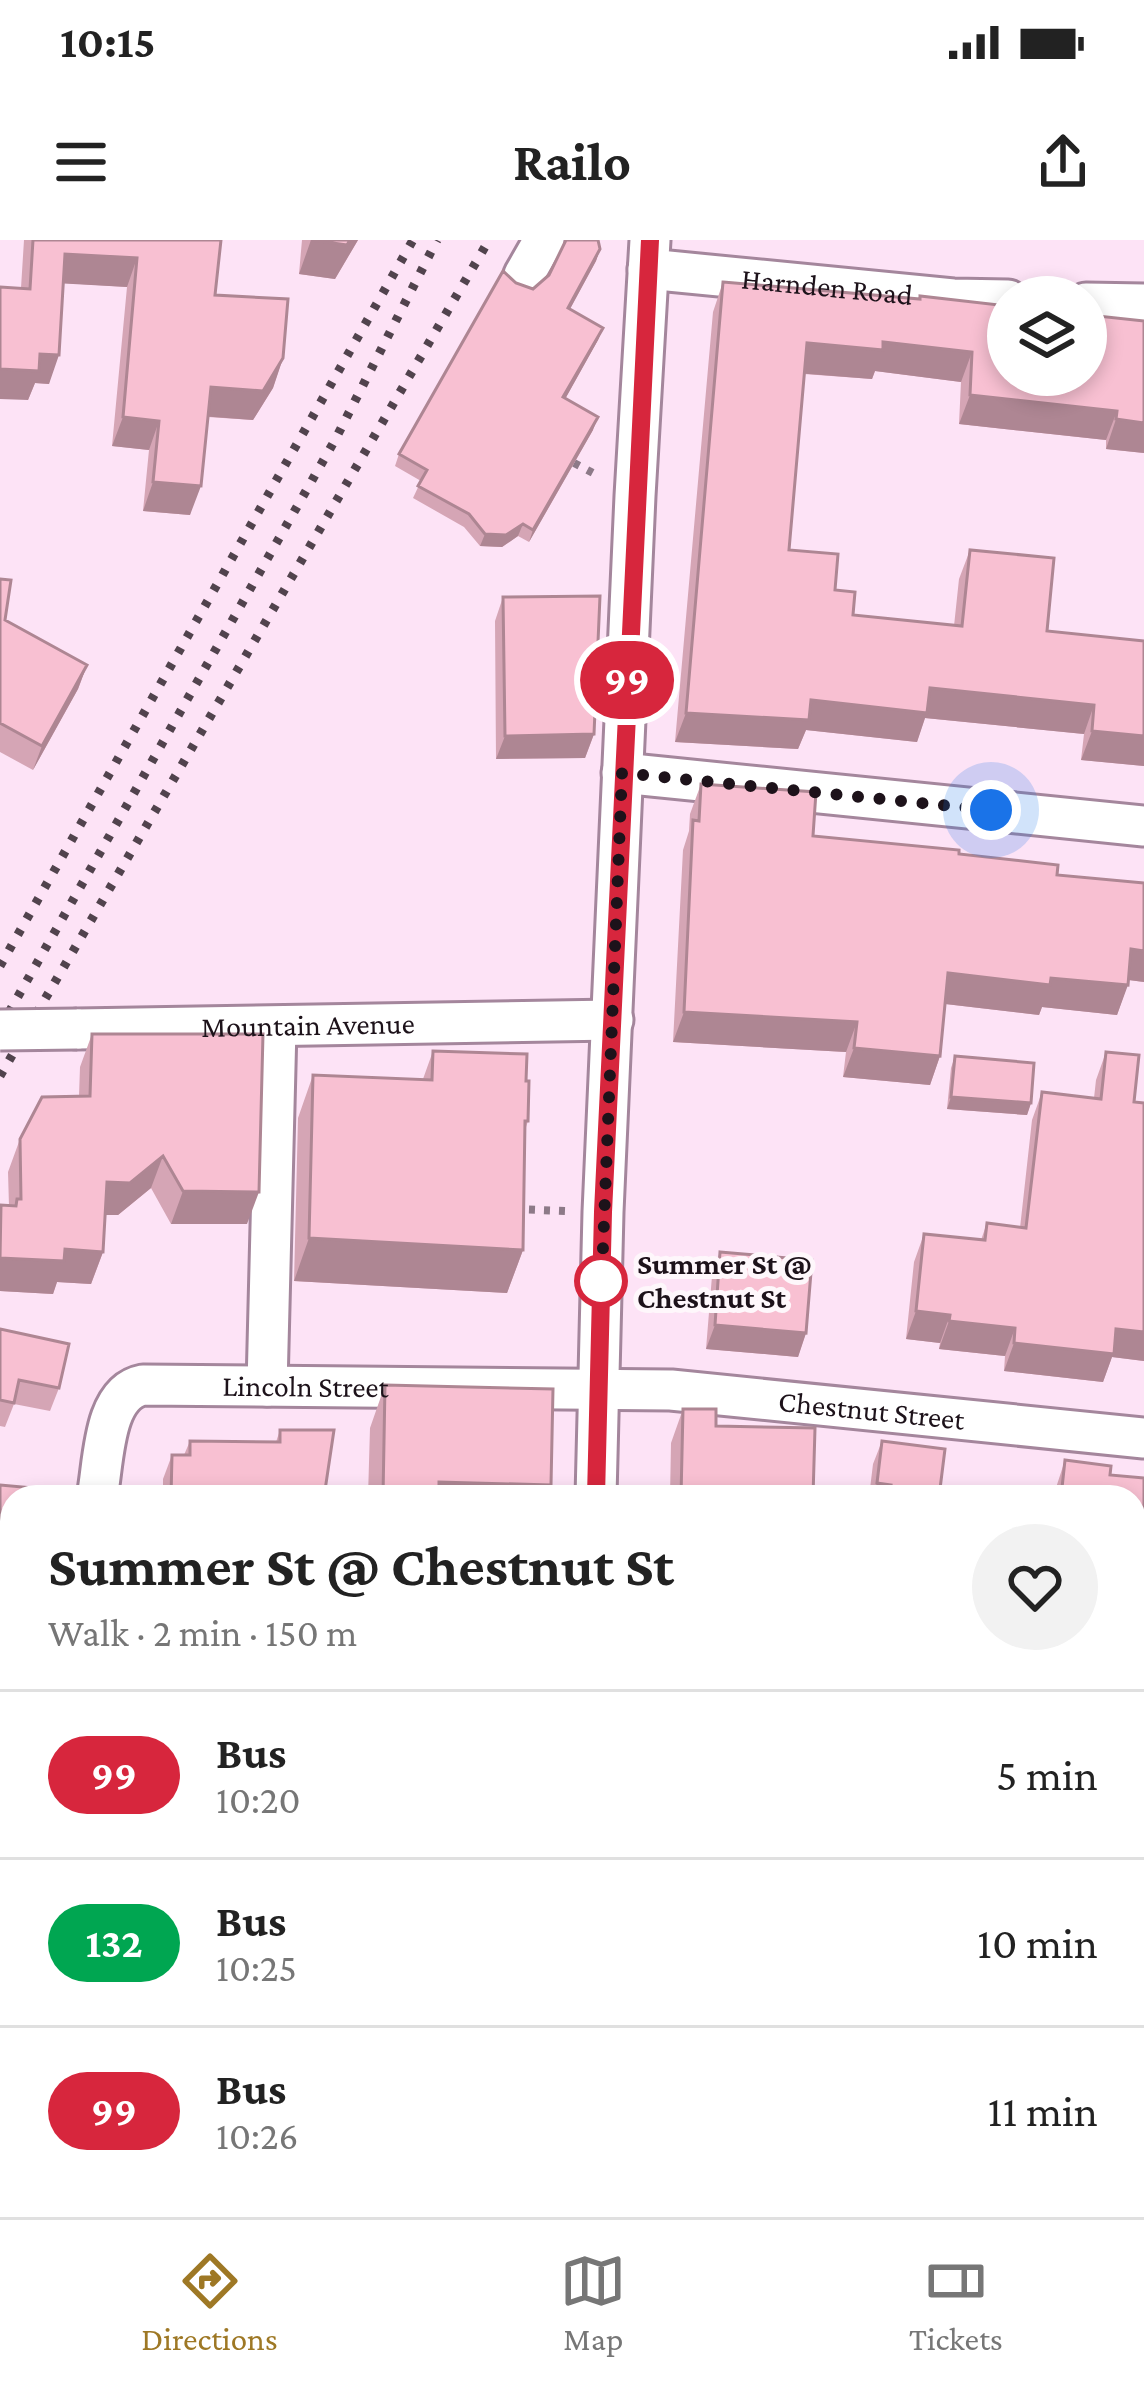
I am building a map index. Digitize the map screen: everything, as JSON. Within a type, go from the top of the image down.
[{"type":"street","points":[[524,275],[544,240]]},
{"type":"street","points":[[596,1485],[622,773],[650,255]]},
{"type":"street","name":"Harnden Road","points":[[650,255],[987,298]]},
{"type":"street","points":[[1107,303],[1144,304]]},
{"type":"street","points":[[622,773],[1144,826]]},
{"type":"street","name":"Mountain Avenue","points":[[0,1030],[613,1021]]},
{"type":"street","points":[[267,1386],[276,1027]]},
{"type":"street","name":"Lincoln Street","points":[[99,1485],[115,1406],[127,1390],[143,1385],[598,1390]]},
{"type":"street","name":"Chestnut Street","points":[[598,1390],[671,1390],[1144,1438]]},
{"type":"path","points":[[508,1209],[573,1211]]},
{"type":"building","points":[[33,240],[221,240],[215,295],[288,299],[283,358],[263,391],[211,387],[201,486],[153,482],[159,421],[123,417],[137,258],[65,254],[59,355],[40,354],[39,371],[0,369],[0,287],[30,289]]},
{"type":"building","points":[[311,240],[350,240],[347,245]]},
{"type":"building","points":[[566,240],[598,240],[600,249],[568,308],[603,328],[563,397],[598,417],[533,530],[523,524],[506,535],[485,534],[469,514],[418,486],[427,470],[399,454],[503,271],[516,283],[533,289],[549,275]]},
{"type":"building","points":[[723,282],[987,304],[987,396],[1107,396],[1107,317],[1144,321],[1144,423],[1116,419],[1117,411],[970,395],[972,352],[883,342],[883,350],[807,343],[789,550],[838,554],[835,590],[855,592],[853,615],[962,626],[970,550],[1054,558],[1047,631],[1144,641],[1144,736],[1092,731],[1094,705],[930,688],[927,713],[811,700],[809,720],[686,713]]},
{"type":"building","points":[[0,579],[11,580],[5,620],[87,665],[42,746],[0,723]]},
{"type":"building","points":[[600,596],[594,734],[505,736],[503,597]]},
{"type":"building","points":[[701,784],[816,792],[813,836],[959,850],[959,854],[1058,865],[1057,875],[1144,883],[1144,951],[1131,949],[1128,985],[1051,978],[1050,985],[948,973],[940,1056],[854,1048],[857,1022],[684,1012],[693,820],[699,821]]},
{"type":"building","points":[[92,1034],[263,1034],[259,1192],[183,1191],[163,1156],[130,1183],[107,1182],[103,1252],[65,1249],[64,1261],[0,1258],[1,1205],[16,1206],[21,1199],[20,1139],[42,1097],[90,1096]]},
{"type":"building","points":[[433,1051],[527,1054],[523,1250],[309,1238],[313,1075],[432,1080]]},
{"type":"building","points":[[1106,1052],[1139,1055],[1134,1102],[1144,1103],[1144,1332],[1116,1329],[1114,1354],[1014,1343],[1015,1328],[949,1321],[950,1315],[916,1311],[924,1234],[985,1240],[987,1223],[1026,1228],[1042,1092],[1101,1099]]},
{"type":"building","points":[[955,1056],[1034,1063],[1031,1103],[951,1097]]},
{"type":"building","points":[[720,1252],[812,1260],[806,1333],[715,1325]]},
{"type":"building","points":[[0,1329],[69,1344],[59,1388],[19,1380],[14,1403],[0,1400]]},
{"type":"building","points":[[385,1385],[553,1389],[551,1485],[383,1485]]},
{"type":"building","points":[[683,1409],[716,1409],[716,1426],[815,1428],[813,1485],[681,1485]]},
{"type":"building","points":[[280,1430],[334,1430],[326,1485],[171,1485],[172,1455],[190,1455],[190,1441],[280,1442]]},
{"type":"building","points":[[882,1441],[945,1449],[940,1485],[877,1483]]},
{"type":"building","points":[[1065,1460],[1111,1466],[1110,1475],[1144,1478],[1144,1485],[1062,1485]]},
{"type":"railway","points":[[0,966],[413,240]]},
{"type":"railway","points":[[0,1028],[335,440],[437,240]]},
{"type":"railway","points":[[0,1076],[489,240]]},
{"type":"bus line","name":"99","points":[[596,1485],[603,1212],[650,240]]},
{"type":"place","name":"Summer St @ Chestnut St","points":[[601,1281]]},
{"type":"route","points":[[601,1281],[601,1297],[622,773],[991,810]]}]
